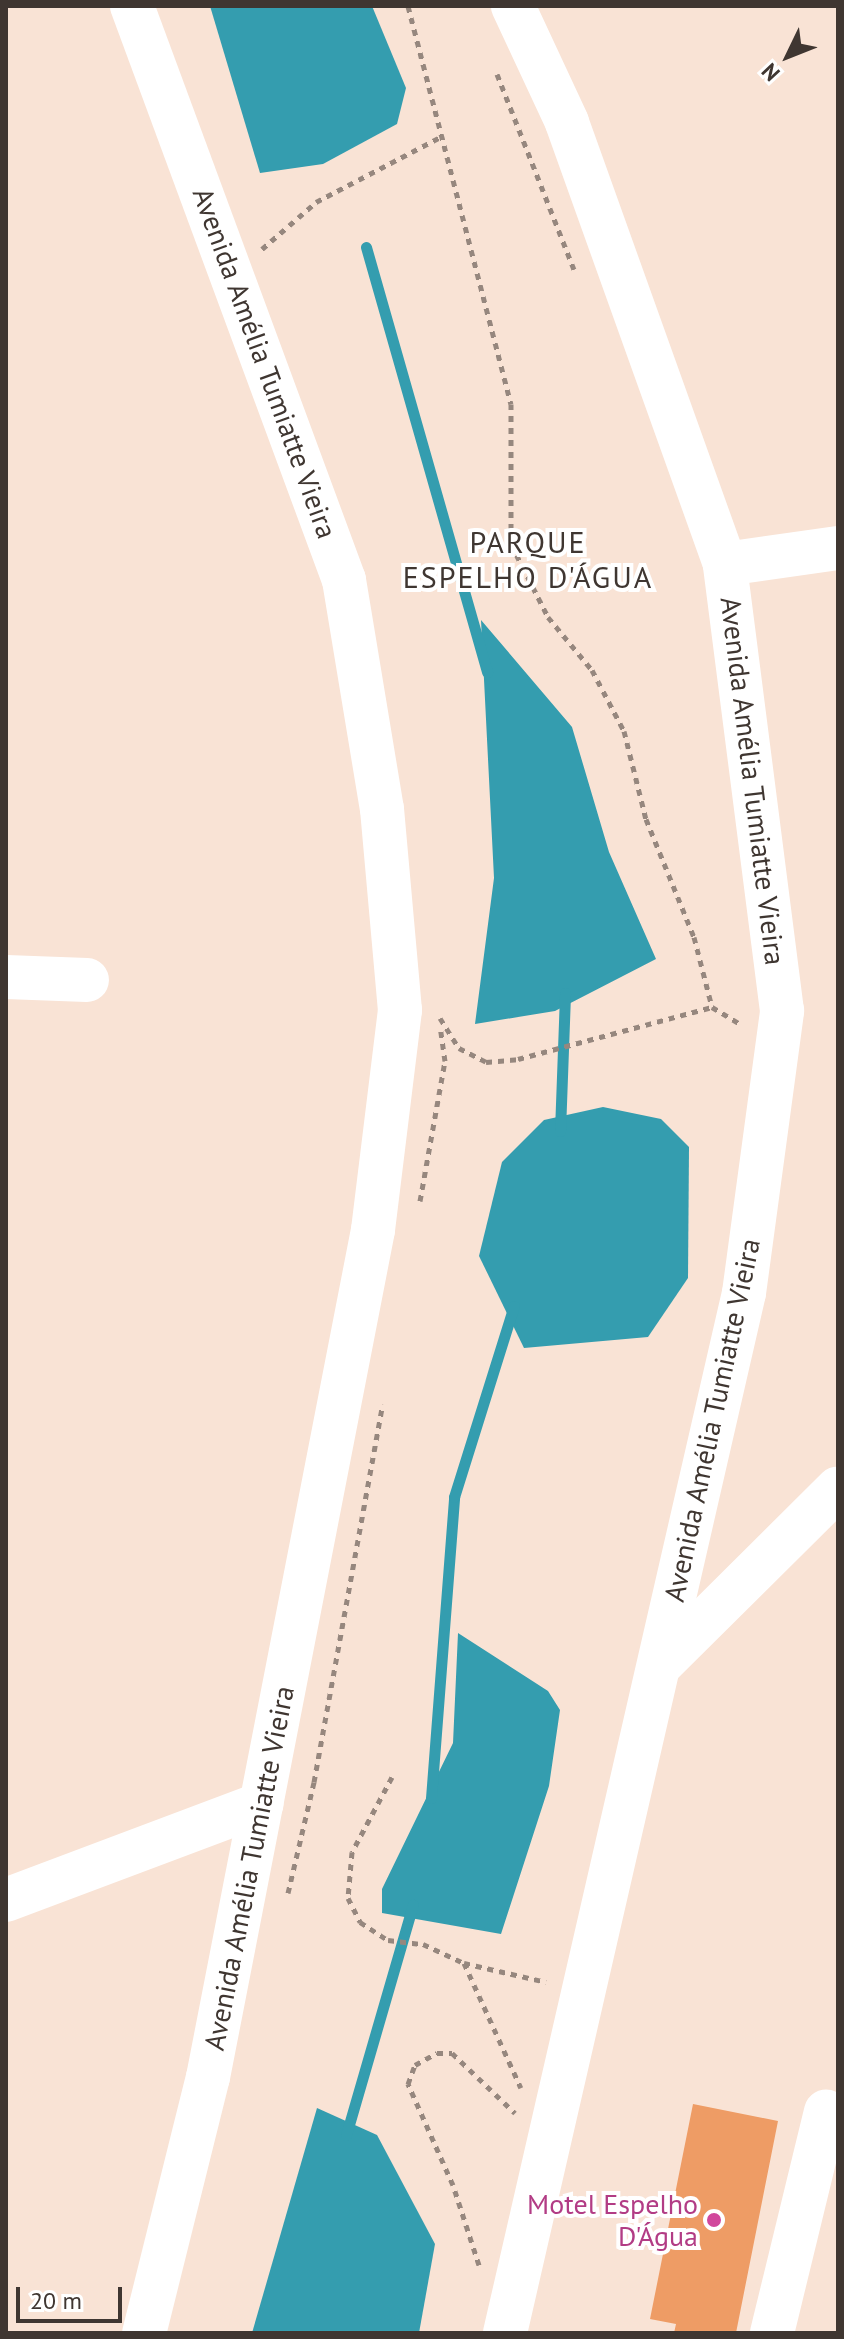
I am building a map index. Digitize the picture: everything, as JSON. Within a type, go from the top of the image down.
[{"type":"street","name":"Avenida Amélia Tumiatte Vieira","points":[[132,6],[344,580],[382,809],[400,1010],[373,1230],[262,1804],[208,2077],[144,2333]]},
{"type":"street","name":"Avenida Amélia Tumiatte Vieira","points":[[505,2333],[744,1293],[782,1011],[725,564],[567,122],[513,6]]},
{"type":"street","points":[[725,564],[838,548]]},
{"type":"street","points":[[6,977],[87,980]]},
{"type":"street","points":[[659,1666],[838,1488]]},
{"type":"street","points":[[6,1900],[262,1804]]},
{"type":"street","points":[[772,2333],[826,2111]]},
{"type":"path","points":[[408,6],[511,404],[511,544],[548,617],[592,670],[624,731],[646,819],[694,937],[712,1007],[750,1030],[748,1014]]},
{"type":"path","points":[[494,65],[575,272]]},
{"type":"path","points":[[262,249],[316,202],[442,136]]},
{"type":"path","points":[[439,1016],[459,1048],[486,1062],[518,1059],[712,1007]]},
{"type":"path","points":[[392,1777],[352,1852],[348,1898],[360,1922],[388,1940],[423,1944],[464,1963],[547,1983]]},
{"type":"path","points":[[464,1963],[522,2089]]},
{"type":"path","points":[[544,1998],[551,1967]]},
{"type":"path","points":[[479,2266],[453,2185],[408,2084],[415,2065],[437,2053],[452,2053],[515,2113]]},
{"type":"path","points":[[512,2129],[525,2074]]},
{"type":"path","points":[[476,2279],[483,2251]]},
{"type":"water","points":[[210,6],[372,6],[406,88],[397,124],[323,164],[260,173]]},
{"type":"water","points":[[481,620],[572,727],[609,852],[656,959],[555,1011],[475,1024],[494,878]]},
{"type":"water","points":[[603,1107],[661,1119],[689,1147],[688,1278],[648,1337],[524,1348],[479,1256],[502,1162],[544,1120]]},
{"type":"water","points":[[458,1633],[548,1691],[560,1710],[549,1786],[501,1934],[382,1913],[382,1889],[453,1743]]},
{"type":"water","points":[[317,2108],[377,2135],[435,2244],[419,2333],[252,2333]]},
{"type":"building","name":"Motel Espelho D'Água","points":[[693,2104],[778,2121],[736,2333],[674,2333],[676,2324],[650,2319]]},
{"type":"waterway","points":[[366,247],[487,672]]},
{"type":"waterway","points":[[560,1131],[565,993]]},
{"type":"waterway","points":[[431,1798],[454,1497],[514,1306]]},
{"type":"waterway","points":[[346,2135],[413,1905]]},
{"type":"place","name":"Motel Espelho D'Água","points":[[714,2220]]},
{"type":"district","name":"PARQUE ESPELHO D'ÁGUA","points":[[528,559]]}]
